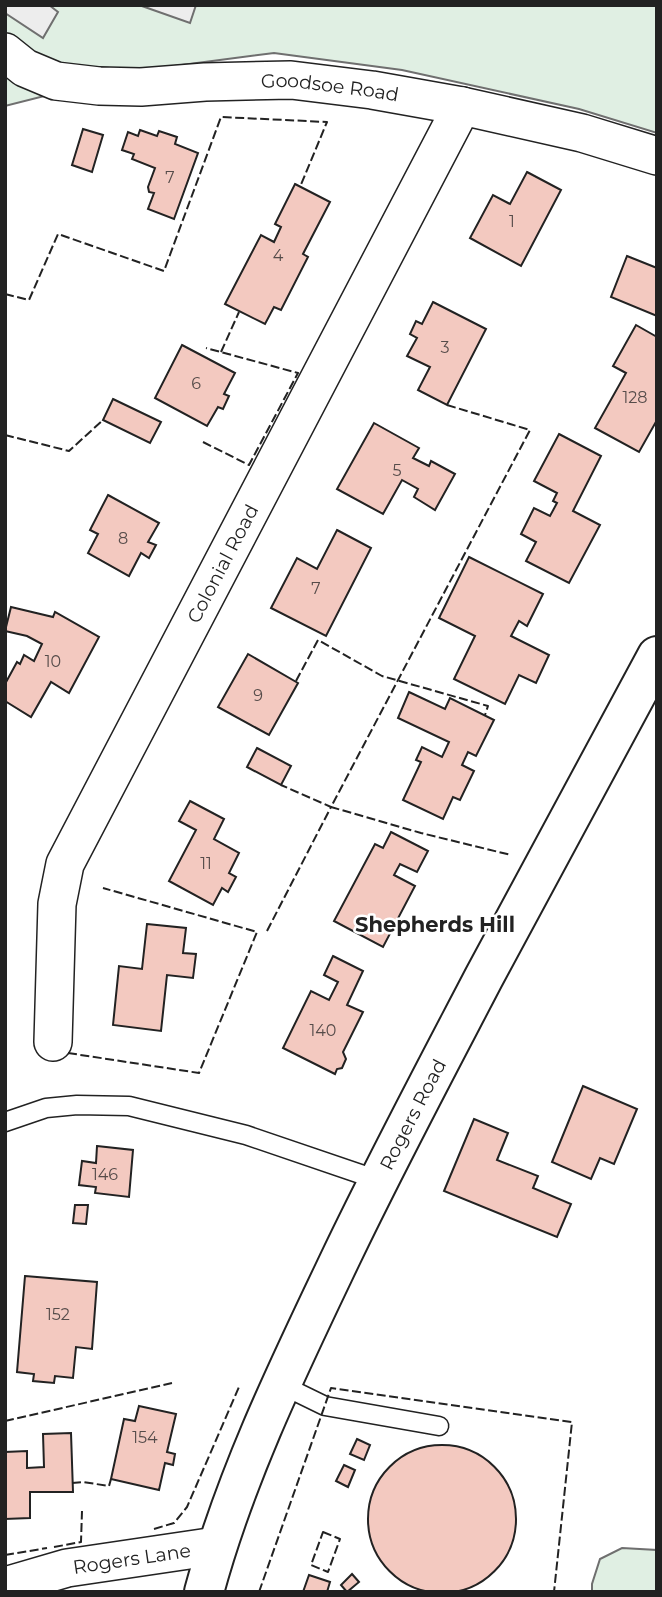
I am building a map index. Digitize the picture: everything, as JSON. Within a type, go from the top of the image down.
[{"type":"main road","name":"Rogers Road","points":[[204,1592],[216,1546],[243,1473],[378,1180],[556,841],[657,656]]},
{"type":"street","name":"Goodsoe Road","points":[[5,52],[25,68],[56,81],[141,87],[291,80],[373,90],[463,106],[582,133],[657,156]]},
{"type":"street","name":"Colonial Road","points":[[53,1042],[57,904],[65,864],[463,106]]},
{"type":"street","name":"Rogers Lane","points":[[5,1586],[66,1568],[216,1546]]},
{"type":"lane","points":[[5,1122],[46,1108],[77,1105],[129,1106],[246,1135],[378,1180]]},
{"type":"lane","points":[[282,1385],[325,1406],[439,1426]]},
{"type":"green space","points":[[5,5],[657,5],[657,133],[579,109],[402,70],[274,53],[151,69],[5,106]]},
{"type":"green space","points":[[622,1548],[657,1550],[657,1592],[592,1592],[600,1559]]},
{"type":"shaded area","points":[[5,5],[49,5],[58,12],[43,38],[5,13]]},
{"type":"shaded area","points":[[139,5],[196,5],[190,23]]},
{"type":"building","points":[[83,129],[103,135],[92,172],[72,165]]},
{"type":"building","points":[[140,130],[157,136],[159,131],[177,137],[175,144],[198,153],[174,219],[148,209],[154,193],[149,192],[148,187],[155,168],[132,159],[134,154],[122,150],[128,132],[138,136]]},
{"type":"building","points":[[527,172],[561,190],[521,266],[470,238],[493,195],[510,204]]},
{"type":"building","points":[[295,184],[330,202],[303,254],[308,257],[281,310],[274,307],[265,324],[225,304],[261,235],[274,242],[281,227],[275,224]]},
{"type":"building","points":[[627,256],[657,268],[657,316],[611,297]]},
{"type":"building","points":[[433,302],[486,329],[447,405],[418,390],[430,367],[407,356],[417,338],[410,334],[416,321],[422,324]]},
{"type":"building","points":[[636,325],[657,337],[657,420],[639,452],[595,428],[626,373],[613,366]]},
{"type":"building","points":[[182,345],[235,373],[224,394],[229,396],[223,409],[218,407],[207,426],[155,398]]},
{"type":"building","points":[[113,399],[161,422],[150,443],[103,420]]},
{"type":"building","points":[[374,423],[419,448],[413,458],[429,466],[431,461],[455,474],[435,510],[414,497],[418,489],[402,480],[383,514],[337,489]]},
{"type":"building","points":[[559,434],[601,456],[573,511],[600,525],[569,583],[526,561],[536,542],[521,534],[534,508],[550,516],[557,503],[553,501],[557,493],[534,481]]},
{"type":"building","points":[[108,495],[159,523],[148,542],[156,545],[149,558],[141,553],[129,576],[88,553],[98,534],[90,530]]},
{"type":"building","points":[[337,530],[371,548],[326,636],[271,608],[297,558],[317,569]]},
{"type":"building","points":[[469,557],[543,594],[527,626],[519,621],[511,636],[549,655],[536,683],[519,675],[505,704],[454,679],[475,636],[439,618]]},
{"type":"building","points":[[11,607],[53,617],[55,612],[99,637],[69,693],[51,682],[31,717],[5,701],[5,684],[17,662],[20,664],[24,655],[34,661],[42,644],[27,636],[5,631]]},
{"type":"building","points":[[248,654],[298,683],[269,735],[218,707]]},
{"type":"building","points":[[409,692],[445,709],[450,698],[494,720],[476,756],[468,752],[462,765],[474,771],[460,800],[453,797],[443,819],[403,800],[421,762],[416,760],[422,747],[442,757],[449,742],[398,718]]},
{"type":"building","points":[[257,748],[291,766],[281,785],[247,767]]},
{"type":"building","points":[[190,801],[224,819],[214,839],[239,853],[229,873],[236,877],[228,892],[222,888],[213,905],[169,881],[196,830],[179,821]]},
{"type":"building","points":[[391,832],[428,851],[417,872],[400,864],[394,875],[415,886],[383,947],[334,921],[375,844],[383,848]]},
{"type":"building","points":[[147,924],[186,928],[183,953],[196,954],[193,978],[167,975],[161,1031],[113,1025],[119,966],[142,969]]},
{"type":"building","points":[[333,956],[363,971],[347,1005],[363,1012],[343,1052],[346,1059],[342,1068],[337,1069],[335,1074],[283,1048],[311,991],[329,1000],[338,982],[324,975]]},
{"type":"building","points":[[583,1086],[637,1109],[614,1164],[600,1158],[591,1179],[552,1162]]},
{"type":"building","points":[[474,1119],[508,1133],[497,1160],[538,1176],[533,1188],[571,1204],[557,1237],[444,1191]]},
{"type":"building","points":[[97,1146],[133,1150],[129,1197],[95,1193],[96,1187],[79,1185],[82,1161],[96,1163]]},
{"type":"building","points":[[75,1205],[88,1205],[86,1224],[73,1223]]},
{"type":"building","points":[[25,1276],[97,1282],[92,1349],[76,1347],[73,1378],[55,1376],[54,1383],[33,1381],[34,1374],[17,1372]]},
{"type":"building","points":[[139,1406],[176,1414],[167,1452],[175,1454],[173,1465],[165,1463],[159,1490],[111,1479],[124,1419],[135,1421]]},
{"type":"building","points":[[71,1433],[73,1492],[30,1492],[30,1518],[5,1519],[5,1452],[27,1451],[27,1468],[44,1467],[43,1434]]},
{"type":"building","points":[[357,1439],[370,1445],[364,1460],[350,1454]]},
{"type":"building","points":[[442,1445],[470,1451],[494,1467],[510,1491],[516,1519],[510,1547],[494,1571],[470,1587],[442,1593],[414,1587],[390,1571],[374,1547],[368,1519],[374,1491],[390,1467],[414,1451]]},
{"type":"building","points":[[344,1465],[355,1470],[348,1487],[336,1481]]},
{"type":"building","points":[[352,1574],[359,1582],[347,1592],[341,1585]]},
{"type":"building","points":[[309,1575],[330,1582],[327,1592],[303,1592]]},
{"type":"fence","points":[[5,294],[29,300],[58,234],[164,271],[221,117],[327,122],[300,187]]},
{"type":"fence","points":[[221,352],[239,312]]},
{"type":"fence","points":[[203,442],[249,465],[298,373],[206,348]]},
{"type":"fence","points":[[447,405],[530,430],[331,807],[511,855]]},
{"type":"fence","points":[[5,435],[69,451],[103,420]]},
{"type":"fence","points":[[296,681],[318,640],[382,676],[488,706],[485,715]]},
{"type":"fence","points":[[267,931],[331,807],[281,785]]},
{"type":"fence","points":[[68,1053],[199,1073],[257,932],[103,888]]},
{"type":"fence","points":[[5,1421],[172,1383]]},
{"type":"fence","points":[[154,1529],[174,1523],[187,1507],[239,1387]]},
{"type":"fence","points":[[259,1592],[331,1388],[572,1422],[554,1592]]},
{"type":"fence","points":[[72,1483],[109,1486],[111,1479]]},
{"type":"fence","points":[[54,1547],[81,1542],[82,1511]]},
{"type":"fence","points":[[323,1532],[340,1539],[328,1572],[311,1565],[323,1532]]},
{"type":"fence","points":[[5,1555],[47,1548]]},
{"type":"district","name":"Shepherds Hill","points":[[435,925]]}]
